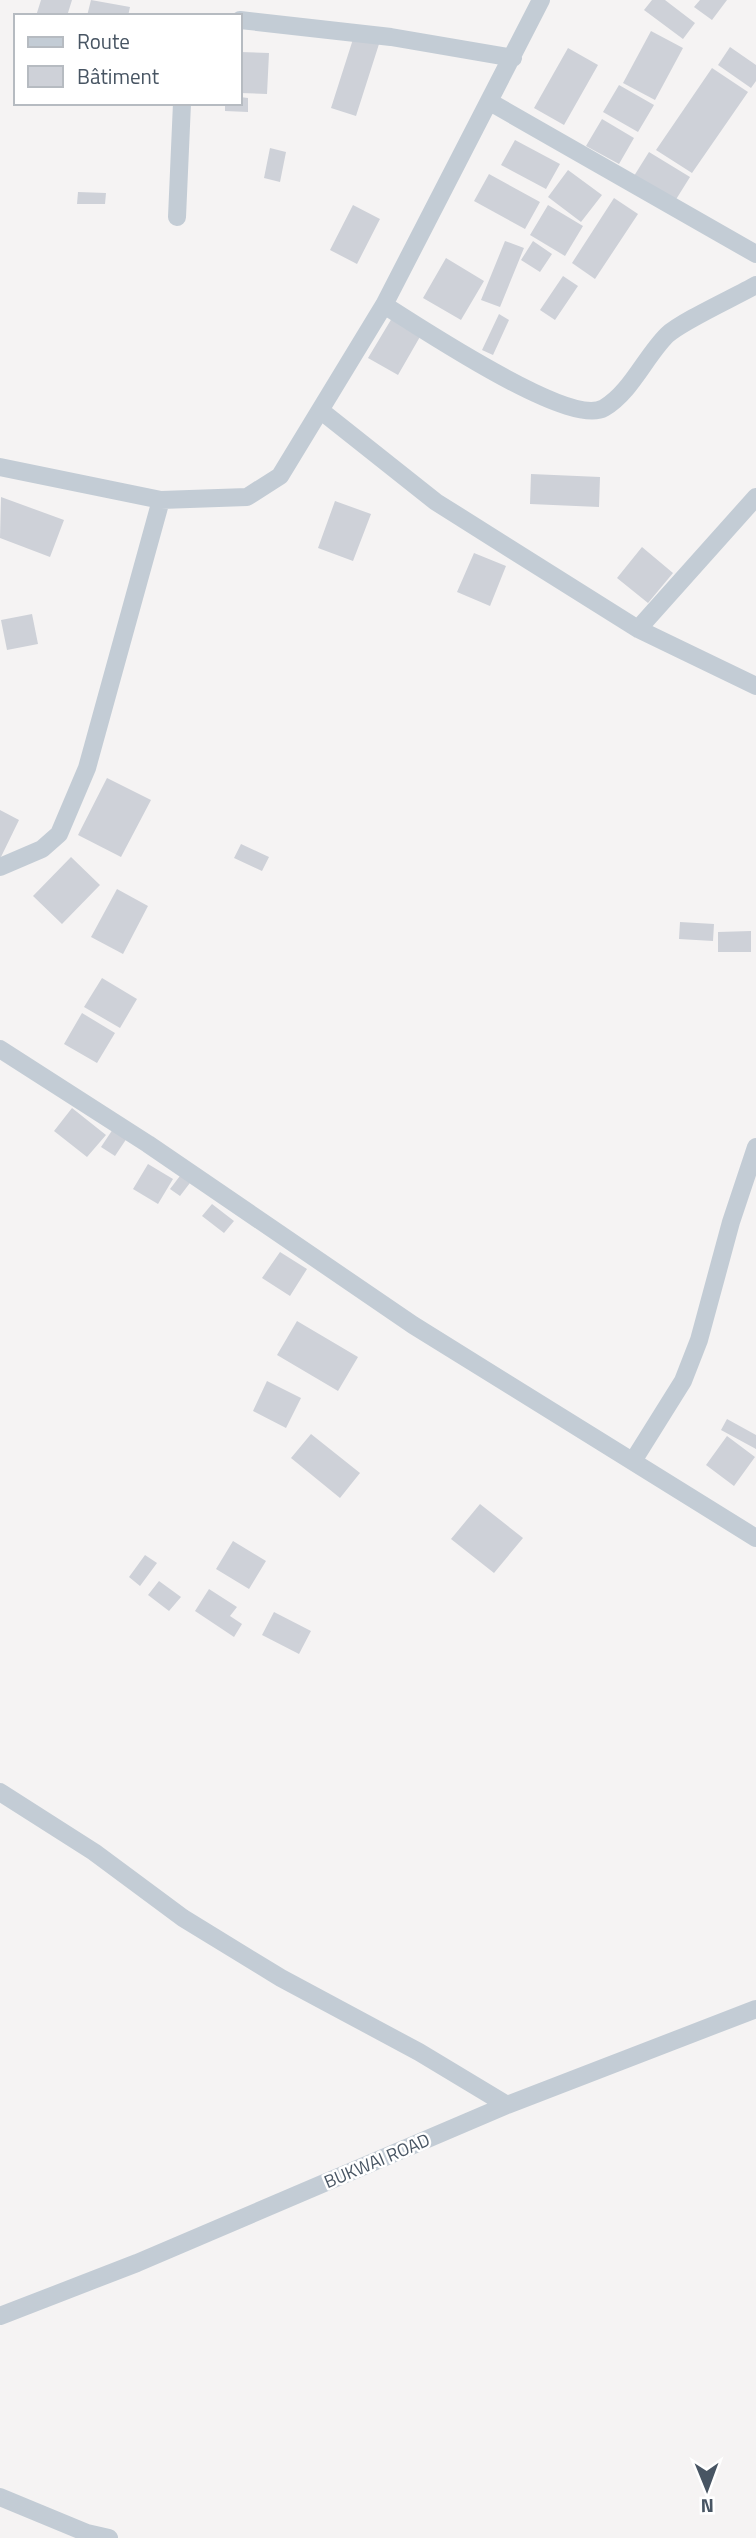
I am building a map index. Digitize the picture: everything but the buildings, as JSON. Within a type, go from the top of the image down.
[{"type":"street","points":[[0,467],[160,500],[247,497],[280,476],[384,305],[541,0]]},
{"type":"street","points":[[242,20],[391,37],[513,58]]},
{"type":"street","points":[[490,102],[756,254]]},
{"type":"street","points":[[177,217],[182,105]]},
{"type":"street","points":[[384,305],[512,382],[568,408],[584,411],[602,409],[622,392],[669,334],[756,285]]},
{"type":"street","points":[[320,410],[436,502],[638,629],[756,686]]},
{"type":"street","points":[[638,629],[756,497]]},
{"type":"street","points":[[0,867],[42,849],[59,834],[87,768],[160,500]]},
{"type":"street","points":[[0,1049],[148,1144],[413,1325],[756,1538]]},
{"type":"street","points":[[632,1461],[687,1371],[756,1147]]},
{"type":"street","points":[[0,1792],[94,1852],[184,1918],[281,1978],[419,2052],[507,2105]]},
{"type":"street","name":"BUKWAI ROAD","points":[[0,2316],[137,2263],[507,2105],[756,2009]]},
{"type":"street","points":[[0,2497],[87,2533],[109,2538]]}]
